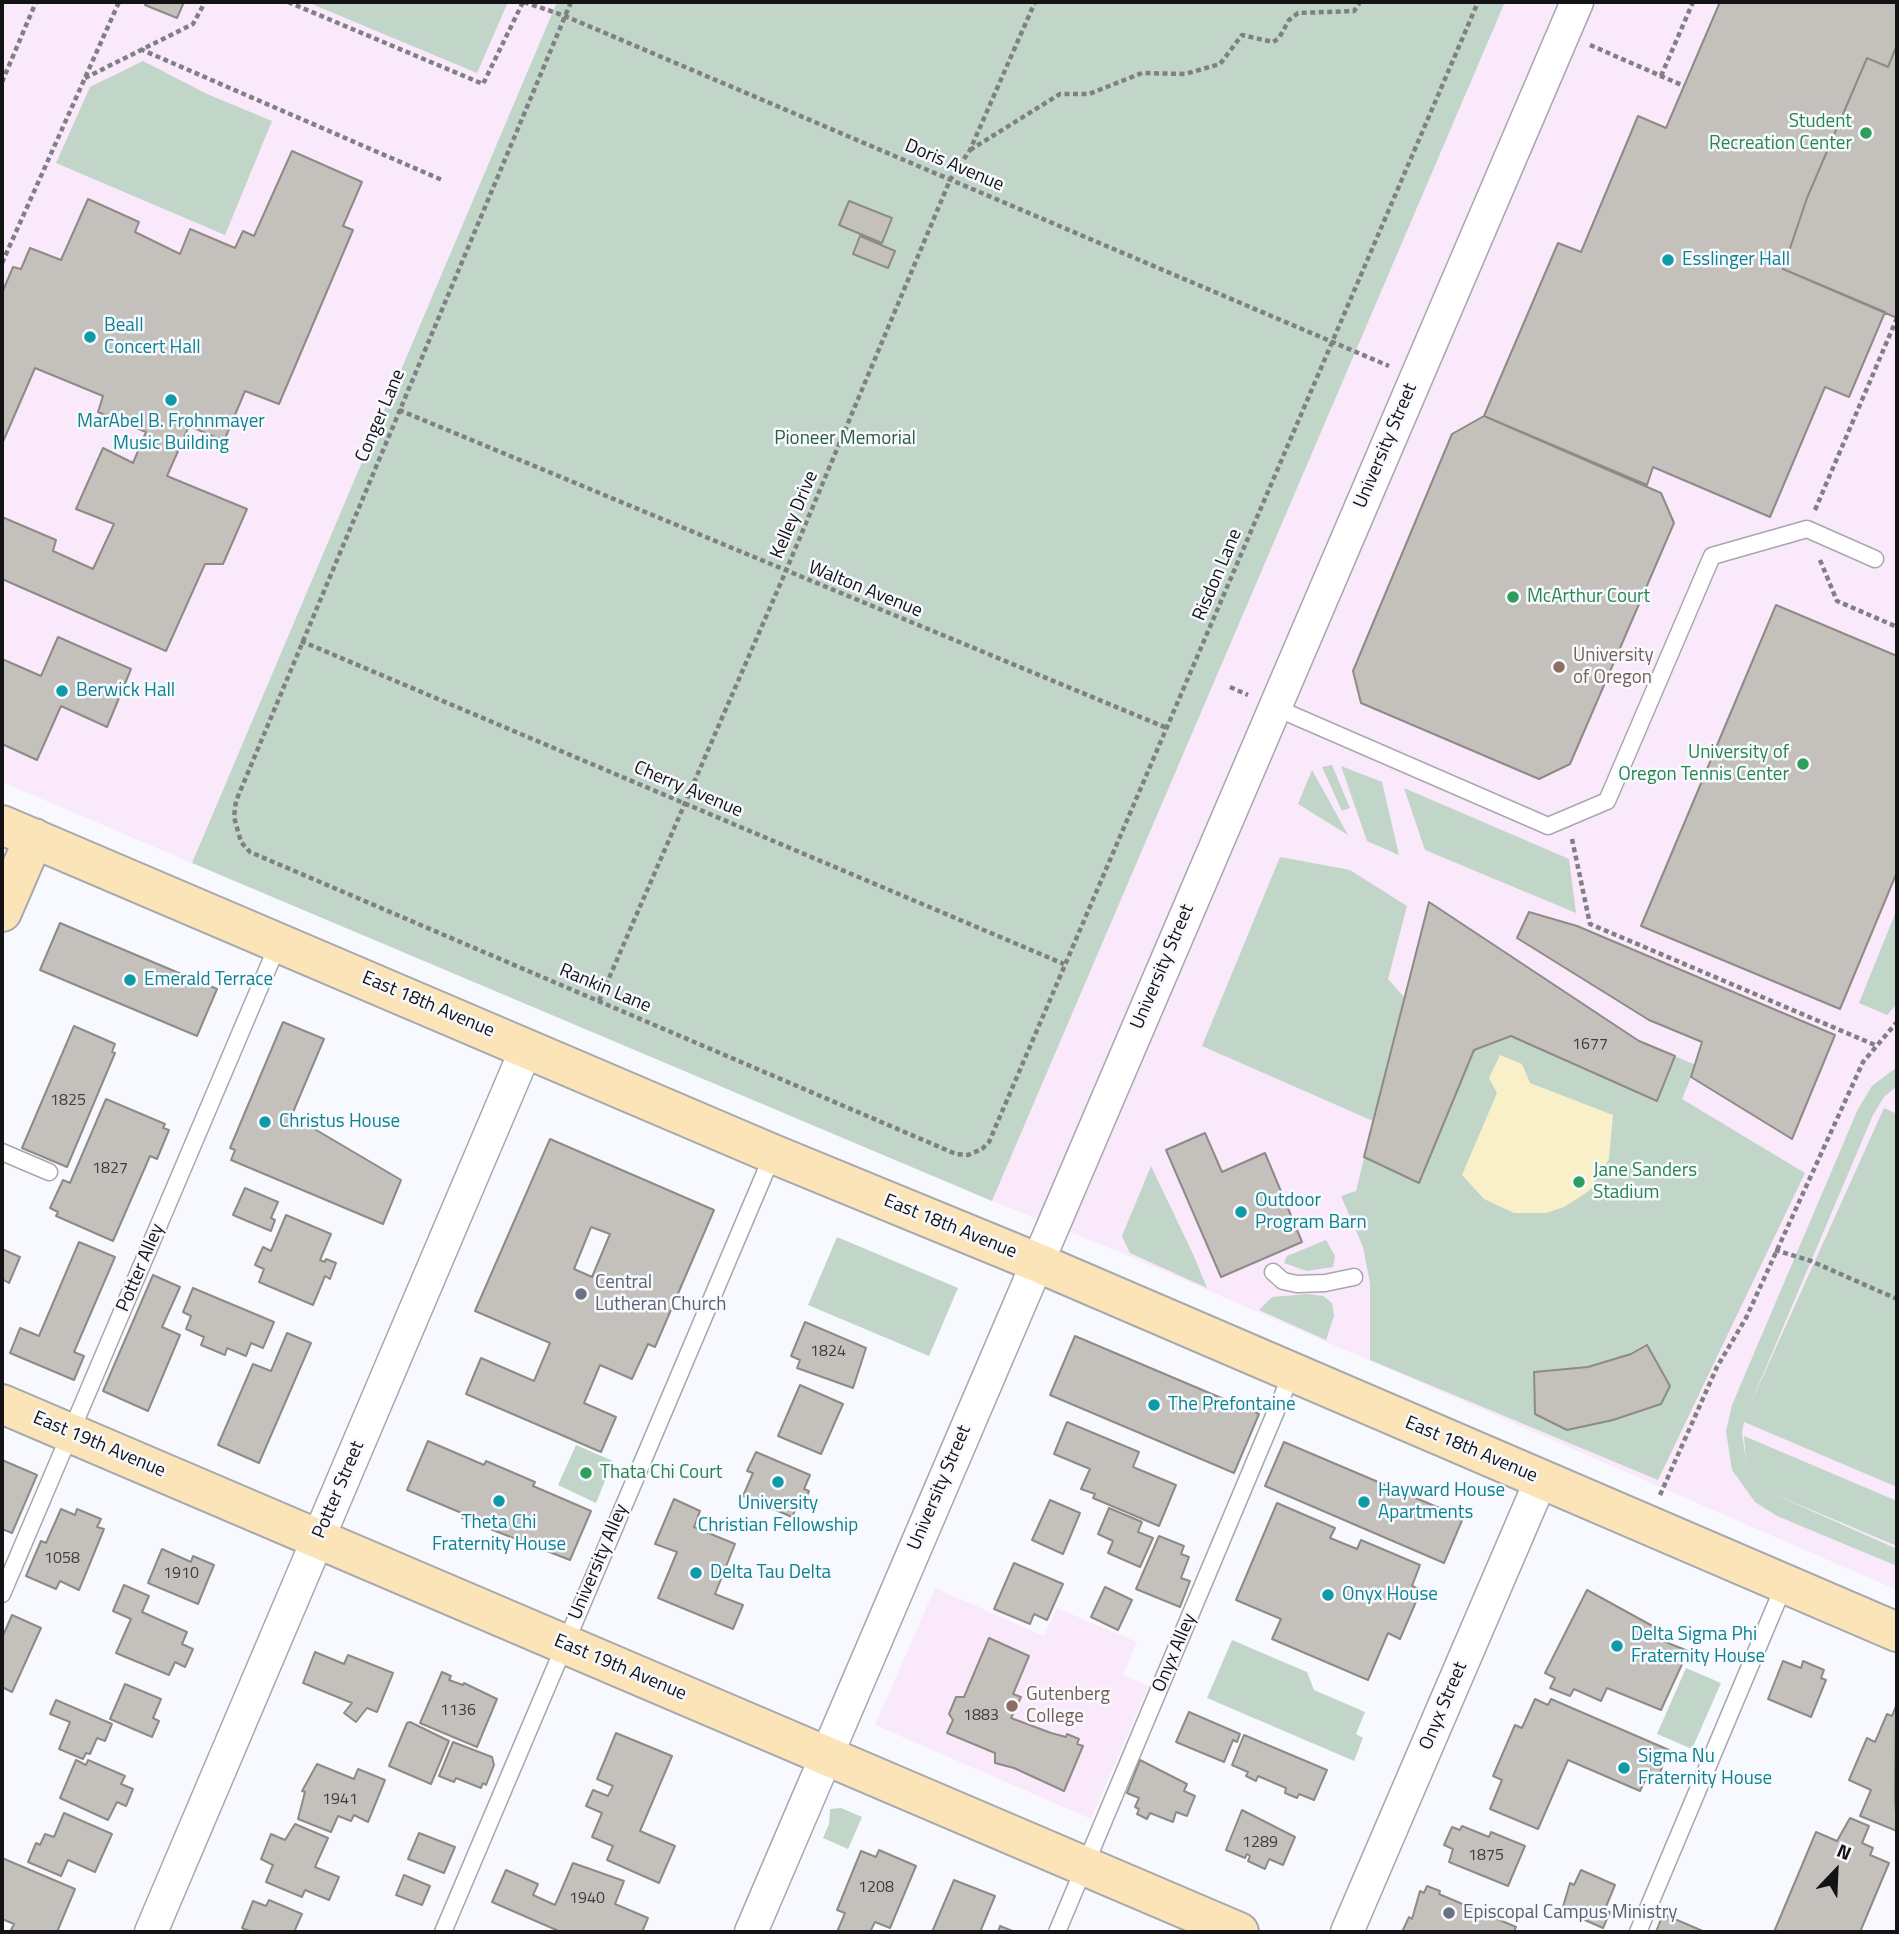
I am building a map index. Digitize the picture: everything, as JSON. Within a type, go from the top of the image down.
[{"type":"street","name":"University Street","points":[[751,1932],[1577,2]]},
{"type":"street","name":"East 18th Avenue","points":[[18,831],[773,1154],[1036,1262],[1897,1632]]},
{"type":"street","points":[[2,912],[18,831]]},
{"type":"street","name":"Potter Street","points":[[151,1932],[527,1047]]},
{"type":"street","name":"East 19th Avenue","points":[[2,1404],[1239,1932]]},
{"type":"street","name":"Onyx Street","points":[[1347,1932],[1541,1480]]},
{"type":"lane","points":[[1274,707],[1548,825],[1607,801],[1712,556],[1807,529],[1875,559]]},
{"type":"lane","name":"Potter Alley","points":[[2,1594],[279,942]]},
{"type":"lane","points":[[2,1152],[49,1172]]},
{"type":"lane","name":"University Alley","points":[[443,1932],[773,1154]]},
{"type":"lane","points":[[1273,1272],[1283,1281],[1297,1284],[1325,1283],[1354,1277]]},
{"type":"lane","name":"Onyx Alley","points":[[1057,1932],[1292,1373]]},
{"type":"lane","points":[[1638,1932],[1784,1584]]},
{"type":"path","points":[[2,82],[36,2]]},
{"type":"path","points":[[2,259],[119,2]]},
{"type":"path","points":[[84,78],[193,24],[205,2]]},
{"type":"path","points":[[288,2],[483,84],[523,2]]},
{"type":"path","name":"Doris Avenue","points":[[523,2],[565,16],[1363,355]]},
{"type":"path","name":"Conger Lane","points":[[237,829],[236,801],[571,2]]},
{"type":"path","name":"Kelley Drive","points":[[599,1001],[785,573],[950,180],[970,150],[1035,2]]},
{"type":"path","points":[[970,150],[1060,94],[1089,94],[1142,73],[1185,74],[1220,64],[1242,35],[1273,42],[1279,38],[1289,20],[1298,13],[1354,11],[1360,2]]},
{"type":"path","name":"Risdon Lane","points":[[975,1153],[989,1142],[1478,2]]},
{"type":"path","points":[[1661,76],[1693,2]]},
{"type":"path","points":[[1563,34],[1684,86]]},
{"type":"path","points":[[140,49],[442,180]]},
{"type":"path","points":[[1897,317],[1807,529],[1837,601],[1897,627]]},
{"type":"path","name":"Walton Avenue","points":[[399,410],[785,573],[1167,728]]},
{"type":"path","name":"Cherry Avenue","points":[[302,641],[1064,964]]},
{"type":"path","points":[[1567,818],[1590,924],[1875,1045]]},
{"type":"path","name":"Rankin Lane","points":[[237,829],[250,852],[956,1154],[975,1153]]},
{"type":"path","points":[[1662,1490],[1717,1367],[1746,1318],[1849,1090],[1875,1045],[1897,1022]]},
{"type":"path","points":[[1775,1251],[1811,1261],[1897,1299]]},
{"type":"shaded area","points":[[2,2],[557,2],[192,863],[2,782]]},
{"type":"shaded area","name":"University of Oregon","points":[[1505,2],[1897,2],[1897,1590],[1129,1256],[992,1201]]},
{"type":"shaded area","name":"Gutenberg College","points":[[935,1588],[1044,1636],[1057,1608],[1137,1642],[1123,1675],[1149,1686],[1091,1819],[875,1725]]},
{"type":"green space","points":[[307,2],[508,2],[477,73]]},
{"type":"green space","name":"Pioneer Memorial","points":[[557,2],[1505,2],[992,1201],[192,863]]},
{"type":"green space","points":[[143,61],[207,94],[272,121],[225,235],[56,163],[90,87]]},
{"type":"green space","points":[[1332,765],[1350,808],[1342,811],[1322,767]]},
{"type":"green space","points":[[1341,766],[1382,782],[1399,855],[1367,841]]},
{"type":"green space","points":[[1312,770],[1348,835],[1298,804]]},
{"type":"green space","points":[[1404,788],[1569,859],[1576,913],[1425,850]]},
{"type":"green space","name":"Jane Sanders Stadium","points":[[1280,857],[1350,870],[1407,906],[1388,979],[1404,997],[1429,902],[1639,1041],[1696,1065],[1682,1099],[1805,1173],[1658,1480],[1370,1360],[1370,1283],[1363,1247],[1341,1196],[1356,1191],[1373,1121],[1202,1046]]},
{"type":"green space","points":[[1897,909],[1897,1004],[1887,1015],[1859,1003]]},
{"type":"green space","points":[[1897,1067],[1897,1086],[1884,1097],[1873,1115],[1750,1405],[1884,1108],[1897,1114],[1897,1487],[1744,1422],[1742,1432],[1746,1462],[1744,1436],[1897,1501],[1897,1546],[1769,1492],[1897,1549],[1897,1566],[1777,1516],[1755,1502],[1732,1470],[1726,1431],[1732,1405],[1858,1109],[1872,1086]]},
{"type":"green space","points":[[1151,1166],[1207,1288],[1130,1253],[1122,1236]]},
{"type":"green space","points":[[837,1237],[958,1288],[929,1356],[808,1305]]},
{"type":"green space","points":[[1326,1240],[1335,1256],[1333,1267],[1307,1271],[1284,1263],[1287,1256]]},
{"type":"green space","points":[[1308,1294],[1323,1296],[1332,1303],[1334,1316],[1326,1340],[1259,1310],[1272,1297]]},
{"type":"green space","name":"Thata Chi Court","points":[[576,1445],[613,1461],[596,1503],[558,1485]]},
{"type":"green space","points":[[1232,1640],[1307,1672],[1314,1690],[1365,1712],[1356,1734],[1363,1738],[1354,1761],[1207,1698]]},
{"type":"green space","points":[[1686,1668],[1721,1683],[1692,1749],[1657,1734]]},
{"type":"green space","points":[[841,1808],[862,1817],[848,1849],[823,1838],[829,1824],[830,1809]]},
{"type":"sand","points":[[1500,1055],[1522,1064],[1530,1083],[1613,1115],[1609,1159],[1589,1191],[1564,1207],[1546,1213],[1514,1213],[1484,1199],[1462,1175],[1497,1093],[1489,1078]]},
{"type":"building","points":[[147,2],[184,2],[177,18],[145,5]]},
{"type":"building","name":"Esslinger Hall","points":[[1720,2],[1897,2],[1897,45],[1888,67],[1867,58],[1807,198],[1783,269],[1885,312],[1849,397],[1825,387],[1770,517],[1653,467],[1647,485],[1484,416],[1558,243],[1581,252],[1638,116],[1666,128]]},
{"type":"building","name":"Student Recreation Center","points":[[1897,45],[1897,318],[1783,269],[1807,198],[1867,58],[1888,67]]},
{"type":"building","name":"MarAbel B. Frohnmayer Music Building","points":[[292,151],[362,182],[343,226],[353,230],[279,404],[245,391],[224,441],[189,426],[167,476],[247,509],[223,564],[205,564],[166,651],[2,579],[2,517],[56,540],[53,551],[93,569],[114,524],[76,509],[103,448],[133,463],[146,432],[98,412],[103,396],[35,368],[2,444],[2,293],[13,267],[21,269],[30,248],[61,260],[88,199],[139,222],[135,232],[180,254],[190,229],[235,248],[243,231],[254,236]]},
{"type":"building","points":[[849,201],[892,218],[882,243],[839,225]]},
{"type":"building","points":[[860,236],[895,251],[888,268],[853,254]]},
{"type":"building","name":"McArthur Court","points":[[1484,416],[1661,493],[1674,523],[1570,764],[1539,779],[1361,703],[1353,671],[1452,434]]},
{"type":"building","name":"University of Oregon Tennis Center","points":[[1776,605],[1897,656],[1897,872],[1840,1009],[1641,926]]},
{"type":"building","name":"Berwick Hall","points":[[58,637],[131,669],[107,727],[61,706],[37,760],[2,744],[2,659],[41,676]]},
{"type":"building","points":[[1429,902],[1639,1041],[1675,1056],[1657,1101],[1511,1036],[1474,1050],[1419,1183],[1364,1157]]},
{"type":"building","points":[[1529,912],[1577,926],[1835,1035],[1792,1139],[1691,1077],[1702,1042],[1649,1020],[1517,938]]},
{"type":"building","name":"Emerald Terrace","points":[[60,923],[217,989],[197,1036],[40,970]]},
{"type":"building","name":"Christus House","points":[[283,1022],[324,1039],[288,1124],[299,1129],[301,1121],[401,1180],[383,1224],[231,1160],[235,1150],[230,1148]]},
{"type":"building","points":[[74,1026],[115,1044],[112,1052],[115,1053],[67,1167],[22,1148]]},
{"type":"building","points":[[106,1099],[165,1124],[163,1128],[169,1130],[157,1159],[150,1156],[113,1241],[56,1216],[58,1212],[50,1208],[63,1180],[70,1183]]},
{"type":"building","name":"Outdoor Program Barn","points":[[1205,1133],[1222,1172],[1265,1153],[1302,1242],[1221,1277],[1166,1150]]},
{"type":"building","name":"Central Lutheran Church","points":[[550,1139],[714,1210],[655,1347],[648,1344],[632,1379],[600,1365],[584,1403],[616,1417],[601,1452],[466,1394],[481,1358],[534,1381],[550,1343],[475,1311]],"holes":[[[591,1227],[610,1234],[592,1277],[574,1269]]]},
{"type":"building","points":[[245,1188],[278,1202],[271,1218],[275,1220],[271,1231],[233,1215]]},
{"type":"building","points":[[286,1215],[331,1234],[320,1260],[336,1263],[330,1279],[325,1276],[313,1305],[259,1282],[264,1269],[255,1265],[263,1247],[271,1251]]},
{"type":"building","points":[[79,1242],[115,1257],[74,1352],[84,1356],[74,1380],[10,1353],[20,1328],[39,1336]]},
{"type":"building","points":[[2,1249],[20,1257],[9,1283],[2,1279]]},
{"type":"building","points":[[153,1275],[180,1287],[162,1327],[180,1335],[148,1411],[103,1391]]},
{"type":"building","points":[[193,1288],[274,1322],[263,1348],[251,1343],[246,1356],[227,1348],[225,1355],[201,1345],[204,1337],[186,1329],[191,1316],[183,1312]]},
{"type":"building","points":[[805,1322],[866,1348],[853,1388],[797,1368],[800,1360],[791,1356]]},
{"type":"building","points":[[287,1333],[311,1343],[259,1463],[218,1445],[253,1364],[271,1371]]},
{"type":"building","name":"The Prefontaine","points":[[1075,1336],[1259,1414],[1234,1473],[1050,1395]]},
{"type":"building","points":[[1647,1345],[1670,1386],[1661,1404],[1613,1420],[1567,1430],[1535,1414],[1534,1372],[1588,1367],[1631,1354]]},
{"type":"building","points":[[800,1385],[843,1404],[821,1454],[778,1436]]},
{"type":"building","points":[[1067,1422],[1139,1452],[1133,1467],[1176,1485],[1159,1526],[1093,1498],[1095,1494],[1081,1489],[1090,1469],[1054,1454]]},
{"type":"building","name":"Theta Chi Fraternity House","points":[[428,1441],[484,1465],[486,1461],[535,1482],[533,1486],[591,1511],[570,1560],[462,1518],[464,1514],[407,1490]]},
{"type":"building","name":"Hayward House Apartments","points":[[1284,1442],[1463,1518],[1444,1563],[1265,1486]]},
{"type":"building","name":"University Christian Fellowship","points":[[756,1452],[810,1475],[804,1489],[809,1491],[802,1508],[797,1506],[792,1517],[743,1496],[753,1473],[747,1471]]},
{"type":"building","points":[[2,1460],[37,1475],[12,1533],[2,1529]]},
{"type":"building","name":"Delta Tau Delta","points":[[674,1499],[700,1511],[694,1527],[735,1544],[715,1594],[743,1605],[733,1629],[658,1598],[677,1552],[655,1544]]},
{"type":"building","points":[[1050,1500],[1080,1513],[1063,1554],[1032,1540]]},
{"type":"building","name":"Onyx House","points":[[1277,1503],[1335,1528],[1330,1538],[1357,1549],[1361,1540],[1420,1565],[1412,1586],[1421,1590],[1400,1639],[1388,1633],[1368,1680],[1272,1639],[1281,1619],[1236,1600]]},
{"type":"building","points":[[1109,1508],[1142,1522],[1138,1532],[1153,1538],[1140,1567],[1108,1553],[1113,1541],[1098,1534]]},
{"type":"building","points":[[61,1509],[75,1515],[77,1509],[101,1519],[97,1527],[104,1529],[79,1590],[60,1581],[56,1589],[26,1576],[41,1541],[46,1543]]},
{"type":"building","points":[[1159,1536],[1184,1546],[1181,1554],[1189,1557],[1181,1578],[1190,1581],[1180,1607],[1136,1589]]},
{"type":"building","points":[[162,1549],[191,1562],[193,1556],[214,1565],[198,1604],[148,1583]]},
{"type":"building","points":[[1014,1563],[1063,1584],[1047,1620],[1034,1614],[1030,1624],[994,1609]]},
{"type":"building","points":[[124,1585],[149,1596],[142,1612],[187,1632],[182,1644],[193,1649],[185,1667],[175,1662],[169,1675],[116,1653],[131,1619],[113,1611]]},
{"type":"building","points":[[1105,1587],[1132,1600],[1118,1630],[1091,1617]]},
{"type":"building","name":"Delta Sigma Phi Fraternity House","points":[[1587,1590],[1667,1634],[1663,1641],[1688,1651],[1661,1710],[1607,1688],[1601,1701],[1574,1689],[1570,1696],[1550,1688],[1555,1678],[1545,1673]]},
{"type":"building","points":[[12,1615],[41,1628],[12,1692],[2,1687],[2,1638]]},
{"type":"building","points":[[989,1638],[1029,1656],[1013,1694],[1021,1697],[1011,1718],[1051,1733],[1066,1737],[1067,1734],[1079,1739],[1077,1744],[1083,1746],[1064,1791],[1014,1768],[995,1763],[995,1753],[947,1733],[953,1720],[949,1714],[956,1697],[964,1697]]},
{"type":"building","points":[[315,1652],[344,1664],[348,1655],[393,1673],[377,1712],[367,1708],[356,1722],[344,1713],[352,1703],[303,1683]]},
{"type":"building","points":[[1783,1661],[1801,1668],[1803,1661],[1824,1670],[1821,1678],[1826,1680],[1811,1717],[1768,1699]]},
{"type":"building","points":[[442,1672],[451,1676],[449,1680],[463,1685],[464,1683],[497,1699],[477,1747],[420,1723]]},
{"type":"building","points":[[125,1684],[161,1699],[153,1718],[159,1721],[152,1737],[110,1719]]},
{"type":"building","name":"Sigma Nu Fraternity House","points":[[1535,1699],[1548,1705],[1551,1699],[1669,1750],[1656,1782],[1646,1778],[1640,1791],[1568,1760],[1538,1829],[1490,1809],[1502,1780],[1493,1776],[1515,1725],[1522,1728]]},
{"type":"building","points":[[56,1700],[112,1724],[105,1741],[97,1738],[90,1754],[86,1753],[83,1759],[59,1749],[70,1722],[50,1714]]},
{"type":"building","points":[[1896,1706],[1897,1831],[1860,1816],[1871,1790],[1849,1780],[1867,1738],[1875,1742],[1887,1714],[1892,1716]]},
{"type":"building","points":[[1189,1712],[1240,1734],[1237,1742],[1233,1740],[1224,1762],[1176,1742]]},
{"type":"building","points":[[410,1722],[449,1741],[431,1784],[389,1766],[407,1723]]},
{"type":"building","points":[[616,1733],[672,1756],[640,1831],[675,1846],[659,1883],[607,1860],[613,1846],[592,1837],[602,1813],[586,1806],[593,1790],[608,1796],[613,1786],[597,1779]]},
{"type":"building","points":[[1244,1735],[1327,1770],[1314,1800],[1299,1794],[1297,1798],[1285,1793],[1286,1788],[1258,1776],[1256,1781],[1246,1776],[1248,1772],[1232,1765]]},
{"type":"building","points":[[453,1742],[492,1757],[494,1765],[486,1785],[483,1783],[481,1788],[456,1778],[454,1782],[439,1776]]},
{"type":"building","points":[[76,1760],[86,1765],[88,1760],[125,1776],[121,1784],[133,1789],[126,1806],[117,1802],[108,1820],[60,1798]]},
{"type":"building","points":[[1140,1760],[1187,1784],[1184,1791],[1195,1796],[1187,1816],[1176,1812],[1173,1822],[1150,1813],[1147,1819],[1137,1814],[1139,1809],[1135,1807],[1139,1798],[1127,1793]]},
{"type":"building","points":[[317,1764],[354,1779],[358,1769],[385,1780],[368,1822],[354,1815],[351,1821],[338,1816],[331,1832],[298,1819],[305,1792],[302,1791]]},
{"type":"building","points":[[1242,1810],[1295,1837],[1283,1865],[1269,1859],[1265,1869],[1248,1861],[1250,1856],[1247,1854],[1245,1858],[1226,1850]]},
{"type":"building","points":[[64,1813],[112,1834],[95,1872],[68,1860],[61,1876],[28,1862],[36,1843],[40,1845],[45,1834],[54,1837]]},
{"type":"building","points":[[1850,1818],[1869,1826],[1862,1843],[1873,1848],[1870,1855],[1889,1863],[1860,1932],[1774,1932],[1816,1832],[1837,1841]]},
{"type":"building","points":[[295,1824],[328,1838],[315,1867],[339,1877],[329,1900],[305,1890],[302,1897],[266,1882],[273,1865],[261,1859],[271,1834],[285,1840]]},
{"type":"building","points":[[1462,1826],[1489,1837],[1491,1832],[1525,1846],[1508,1886],[1449,1862],[1453,1849],[1444,1845],[1452,1827],[1460,1830]]},
{"type":"building","points":[[419,1833],[455,1847],[444,1873],[408,1859]]},
{"type":"building","points":[[879,1850],[916,1866],[890,1928],[875,1922],[870,1932],[837,1932],[845,1913],[837,1910],[861,1851],[876,1857]]},
{"type":"building","points":[[2,1858],[75,1889],[57,1932],[16,1932],[11,1930],[14,1924],[2,1919]]},
{"type":"building","points":[[573,1863],[624,1881],[615,1904],[648,1918],[642,1932],[561,1932],[492,1902],[506,1870],[538,1884],[533,1895],[555,1905]]},
{"type":"building","points":[[1581,1870],[1615,1885],[1605,1909],[1610,1912],[1603,1928],[1562,1910],[1570,1883],[1574,1885]]},
{"type":"building","points":[[404,1875],[430,1886],[422,1905],[396,1895]]},
{"type":"building","points":[[954,1880],[995,1896],[980,1932],[932,1932]]},
{"type":"building","name":"Episcopal Campus Ministry","points":[[1427,1886],[1440,1891],[1439,1894],[1516,1927],[1514,1932],[1402,1932],[1409,1917],[1412,1919],[1420,1891],[1424,1893]]},
{"type":"building","points":[[269,1900],[302,1914],[294,1932],[252,1932],[242,1928],[253,1901],[266,1906]]},
{"type":"building","points":[[1663,1914],[1705,1932],[1656,1932]]},
{"type":"building","points":[[1000,1926],[1015,1932],[998,1932]]},
{"type":"place","name":"Student Recreation Center","points":[[1866,133]]},
{"type":"place","name":"Esslinger Hall","points":[[1668,260]]},
{"type":"place","name":"Beall Concert Hall","points":[[90,337]]},
{"type":"place","name":"MarAbel B. Frohnmayer Music Building","points":[[171,400]]},
{"type":"place","name":"McArthur Court","points":[[1513,597]]},
{"type":"place","name":"University of Oregon","points":[[1559,667]]},
{"type":"place","name":"Berwick Hall","points":[[62,691]]},
{"type":"place","name":"University of Oregon Tennis Center","points":[[1803,764]]},
{"type":"place","name":"Emerald Terrace","points":[[130,980]]},
{"type":"place","name":"Christus House","points":[[265,1122]]},
{"type":"place","name":"Jane Sanders Stadium","points":[[1579,1182]]},
{"type":"place","name":"Outdoor Program Barn","points":[[1241,1212]]},
{"type":"place","name":"Central Lutheran Church","points":[[581,1294]]},
{"type":"place","name":"The Prefontaine","points":[[1154,1405]]},
{"type":"place","name":"Thata Chi Court","points":[[586,1473]]},
{"type":"place","name":"University Christian Fellowship","points":[[778,1482]]},
{"type":"place","name":"Theta Chi Fraternity House","points":[[499,1501]]},
{"type":"place","name":"Hayward House Apartments","points":[[1364,1502]]},
{"type":"place","name":"Delta Tau Delta","points":[[696,1573]]},
{"type":"place","name":"Onyx House","points":[[1328,1595]]},
{"type":"place","name":"Delta Sigma Phi Fraternity House","points":[[1617,1646]]},
{"type":"place","name":"Gutenberg College","points":[[1012,1706]]},
{"type":"place","name":"Sigma Nu Fraternity House","points":[[1624,1768]]},
{"type":"place","name":"Episcopal Campus Ministry","points":[[1449,1913]]}]
